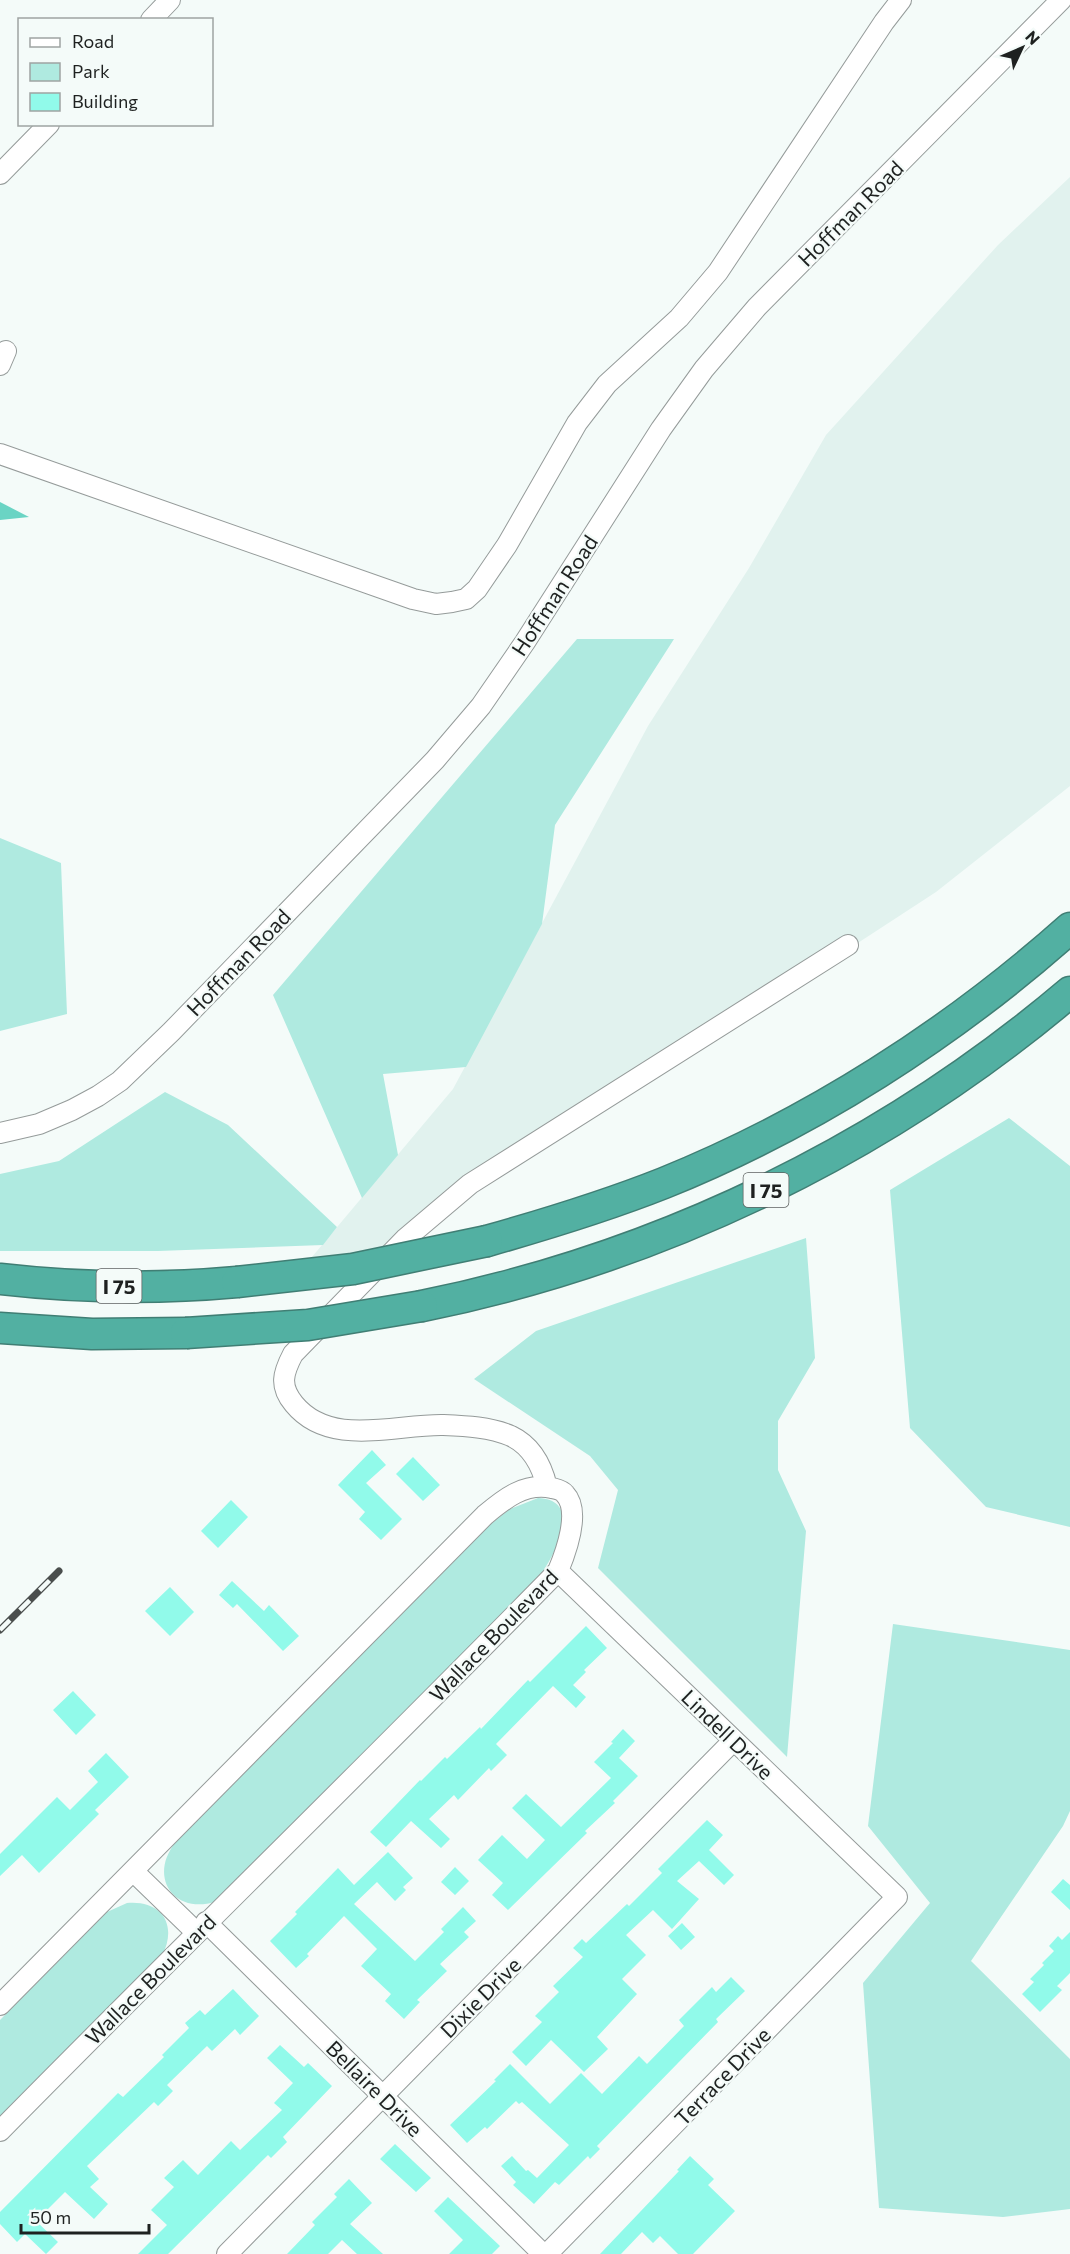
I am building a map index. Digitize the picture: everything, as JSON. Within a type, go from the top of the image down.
[{"type":"highway","name":"I 75","points":[[0,1279],[71,1285],[135,1286],[237,1282],[352,1269],[487,1241],[575,1216],[665,1183],[786,1125],[872,1077],[924,1042],[1024,967],[1070,928]]},
{"type":"highway","name":"I 75","points":[[0,1328],[92,1334],[186,1333],[308,1324],[422,1306],[505,1287],[598,1259],[684,1226],[769,1188],[851,1145],[930,1097],[1006,1044],[1070,992]]},
{"type":"street","points":[[153,18],[170,0]]},
{"type":"street","points":[[0,454],[413,599],[436,604],[466,599],[477,589],[507,544],[577,423],[607,384],[679,318],[718,272],[871,41],[901,0]]},
{"type":"street","name":"Hoffman Road","points":[[0,1133],[39,1124],[72,1110],[120,1081],[171,1032],[435,760],[481,705],[512,660],[661,429],[704,369],[758,307],[1061,0]]},
{"type":"street","points":[[0,174],[47,126]]},
{"type":"street","points":[[0,2005],[485,1515],[515,1493],[531,1487],[547,1487],[536,1459],[523,1443],[491,1430],[440,1425],[362,1431],[339,1429],[323,1424],[297,1408],[284,1389],[285,1369],[293,1354],[405,1239],[470,1184],[848,945]]},
{"type":"street","name":"Wallace Boulevard","points":[[0,2131],[558,1571],[570,1534],[572,1510],[565,1494],[547,1487]]},
{"type":"street","name":"Lindell Drive","points":[[558,1571],[897,1897]]},
{"type":"street","name":"Dixie Drive","points":[[227,2254],[734,1740]]},
{"type":"street","name":"Bellaire Drive","points":[[133,1871],[201,1927],[383,2095],[543,2254]]},
{"type":"street","name":"Terrace Drive","points":[[548,2254],[897,1897]]},
{"type":"shaded area","points":[[1070,177],[1070,786],[936,892],[571,1130],[484,1183],[391,1262],[296,1276],[453,1089],[648,726],[749,568],[826,435],[998,245]]},
{"type":"shaded area","points":[[0,502],[29,517],[0,520]]},
{"type":"green space","points":[[577,639],[674,639],[555,825],[542,924],[466,1067],[383,1074],[398,1155],[362,1198],[273,995]]},
{"type":"green space","points":[[0,838],[61,863],[67,1014],[0,1031]]},
{"type":"green space","points":[[165,1092],[228,1125],[337,1227],[323,1245],[158,1251],[0,1251],[0,1174],[59,1161]]},
{"type":"green space","points":[[1009,1118],[1070,1166],[1070,1527],[986,1507],[910,1428],[890,1190]]},
{"type":"green space","points":[[806,1238],[815,1358],[778,1421],[778,1470],[806,1531],[787,1757],[598,1568],[618,1490],[590,1456],[474,1379],[536,1331]]},
{"type":"green space","points":[[538,1498],[553,1501],[561,1509],[563,1520],[557,1546],[536,1581],[215,1902],[200,1904],[187,1902],[177,1897],[169,1889],[164,1868],[167,1856],[175,1843],[491,1524],[510,1509]]},
{"type":"green space","points":[[893,1624],[1070,1650],[1070,1811],[1063,1826],[971,1961],[1070,2059],[1070,2209],[1003,2217],[879,2208],[863,1983],[930,1903],[868,1826]]},
{"type":"green space","points":[[127,1903],[149,1906],[158,1910],[164,1917],[168,1934],[167,1945],[162,1956],[0,2123],[0,2020],[107,1912]]},
{"type":"building","points":[[372,1450],[386,1465],[366,1483],[402,1519],[381,1540],[359,1519],[365,1512],[338,1485]]},
{"type":"building","points":[[413,1457],[440,1485],[423,1501],[396,1474]]},
{"type":"building","points":[[231,1500],[248,1517],[218,1548],[201,1531]]},
{"type":"building","points":[[232,1581],[264,1611],[269,1605],[299,1636],[283,1651],[237,1604],[233,1608],[219,1595]]},
{"type":"building","points":[[170,1587],[194,1612],[170,1636],[145,1611]]},
{"type":"building","points":[[586,1626],[607,1648],[584,1670],[586,1672],[573,1685],[586,1697],[576,1708],[553,1686],[496,1744],[507,1755],[491,1771],[489,1768],[458,1800],[454,1795],[429,1819],[450,1839],[441,1848],[411,1821],[386,1847],[370,1832],[420,1780],[445,1757],[447,1759],[480,1727],[481,1729],[528,1680],[530,1682]]},
{"type":"building","points":[[73,1691],[96,1715],[76,1735],[53,1710]]},
{"type":"building","points":[[623,1729],[635,1741],[619,1758],[638,1776],[613,1801],[615,1803],[585,1831],[587,1833],[508,1910],[492,1895],[503,1883],[478,1860],[502,1835],[527,1859],[545,1840],[512,1808],[526,1794],[561,1827],[611,1778],[594,1762]]},
{"type":"building","points":[[106,1753],[129,1777],[95,1810],[99,1814],[39,1873],[22,1855],[0,1876],[0,1854],[57,1797],[70,1810],[98,1782],[88,1771]]},
{"type":"building","points":[[707,1820],[723,1835],[709,1850],[734,1875],[724,1885],[699,1861],[677,1881],[699,1899],[672,1929],[653,1910],[626,1935],[646,1955],[622,1979],[637,1994],[597,2037],[608,2049],[584,2072],[551,2040],[526,2066],[512,2052],[542,2022],[535,2016],[559,1992],[553,1986],[583,1957],[573,1948],[582,1939],[586,1943],[627,1904],[629,1906],[662,1873],[658,1869]]},
{"type":"building","points":[[388,1852],[413,1878],[403,1887],[406,1890],[395,1901],[377,1882],[354,1904],[415,1961],[444,1932],[441,1929],[463,1907],[476,1921],[464,1932],[469,1937],[440,1964],[447,1971],[417,2000],[420,2002],[404,2019],[385,2001],[391,1994],[361,1966],[377,1949],[344,1916],[296,1968],[270,1941],[338,1868],[354,1885]]},
{"type":"building","points":[[455,1867],[469,1881],[455,1895],[441,1882]]},
{"type":"building","points":[[1063,1879],[1070,1885],[1070,1910],[1051,1892]]},
{"type":"building","points":[[682,1923],[695,1937],[681,1950],[668,1936]]},
{"type":"building","points":[[1070,1932],[1070,1973],[1057,1986],[1062,1990],[1040,2012],[1022,1994],[1034,1982],[1030,1979],[1054,1951],[1049,1946],[1058,1936],[1062,1940]]},
{"type":"building","points":[[731,1977],[745,1991],[716,2019],[718,2022],[597,2146],[600,2149],[590,2159],[588,2156],[559,2185],[555,2182],[534,2204],[513,2185],[516,2182],[501,2166],[512,2156],[526,2171],[528,2170],[537,2178],[569,2145],[522,2102],[519,2104],[516,2101],[487,2129],[485,2127],[467,2143],[450,2125],[496,2081],[494,2080],[510,2064],[550,2104],[581,2073],[602,2094],[639,2056],[647,2064],[684,2026],[679,2020],[712,1987],[716,1992]]},
{"type":"building","points":[[233,1989],[259,2016],[240,2035],[235,2029],[212,2051],[207,2046],[167,2085],[173,2091],[158,2106],[154,2102],[87,2166],[99,2179],[90,2187],[108,2204],[94,2219],[65,2192],[36,2221],[58,2242],[46,2254],[25,2234],[17,2242],[0,2224],[0,2212],[118,2093],[123,2097],[164,2057],[162,2055],[189,2028],[185,2023],[200,2010],[205,2015]]},
{"type":"building","points":[[280,2045],[304,2067],[308,2063],[332,2086],[283,2137],[287,2142],[271,2158],[268,2155],[168,2254],[138,2254],[167,2225],[151,2210],[174,2187],[164,2178],[183,2160],[198,2175],[231,2141],[240,2150],[282,2110],[274,2103],[293,2083],[267,2058]]},
{"type":"building","points":[[395,2144],[431,2178],[416,2192],[380,2159]]},
{"type":"building","points":[[690,2156],[714,2179],[708,2185],[735,2211],[693,2254],[678,2254],[660,2236],[653,2243],[642,2232],[621,2254],[600,2254],[679,2171],[677,2170]]},
{"type":"building","points":[[349,2179],[372,2203],[350,2224],[383,2254],[357,2254],[342,2240],[328,2254],[287,2254],[315,2225],[312,2222],[337,2197],[334,2194]]},
{"type":"building","points":[[448,2197],[500,2246],[492,2254],[449,2254],[463,2240],[434,2211]]},
{"type":"railway","points":[[0,1630],[59,1571]]}]
